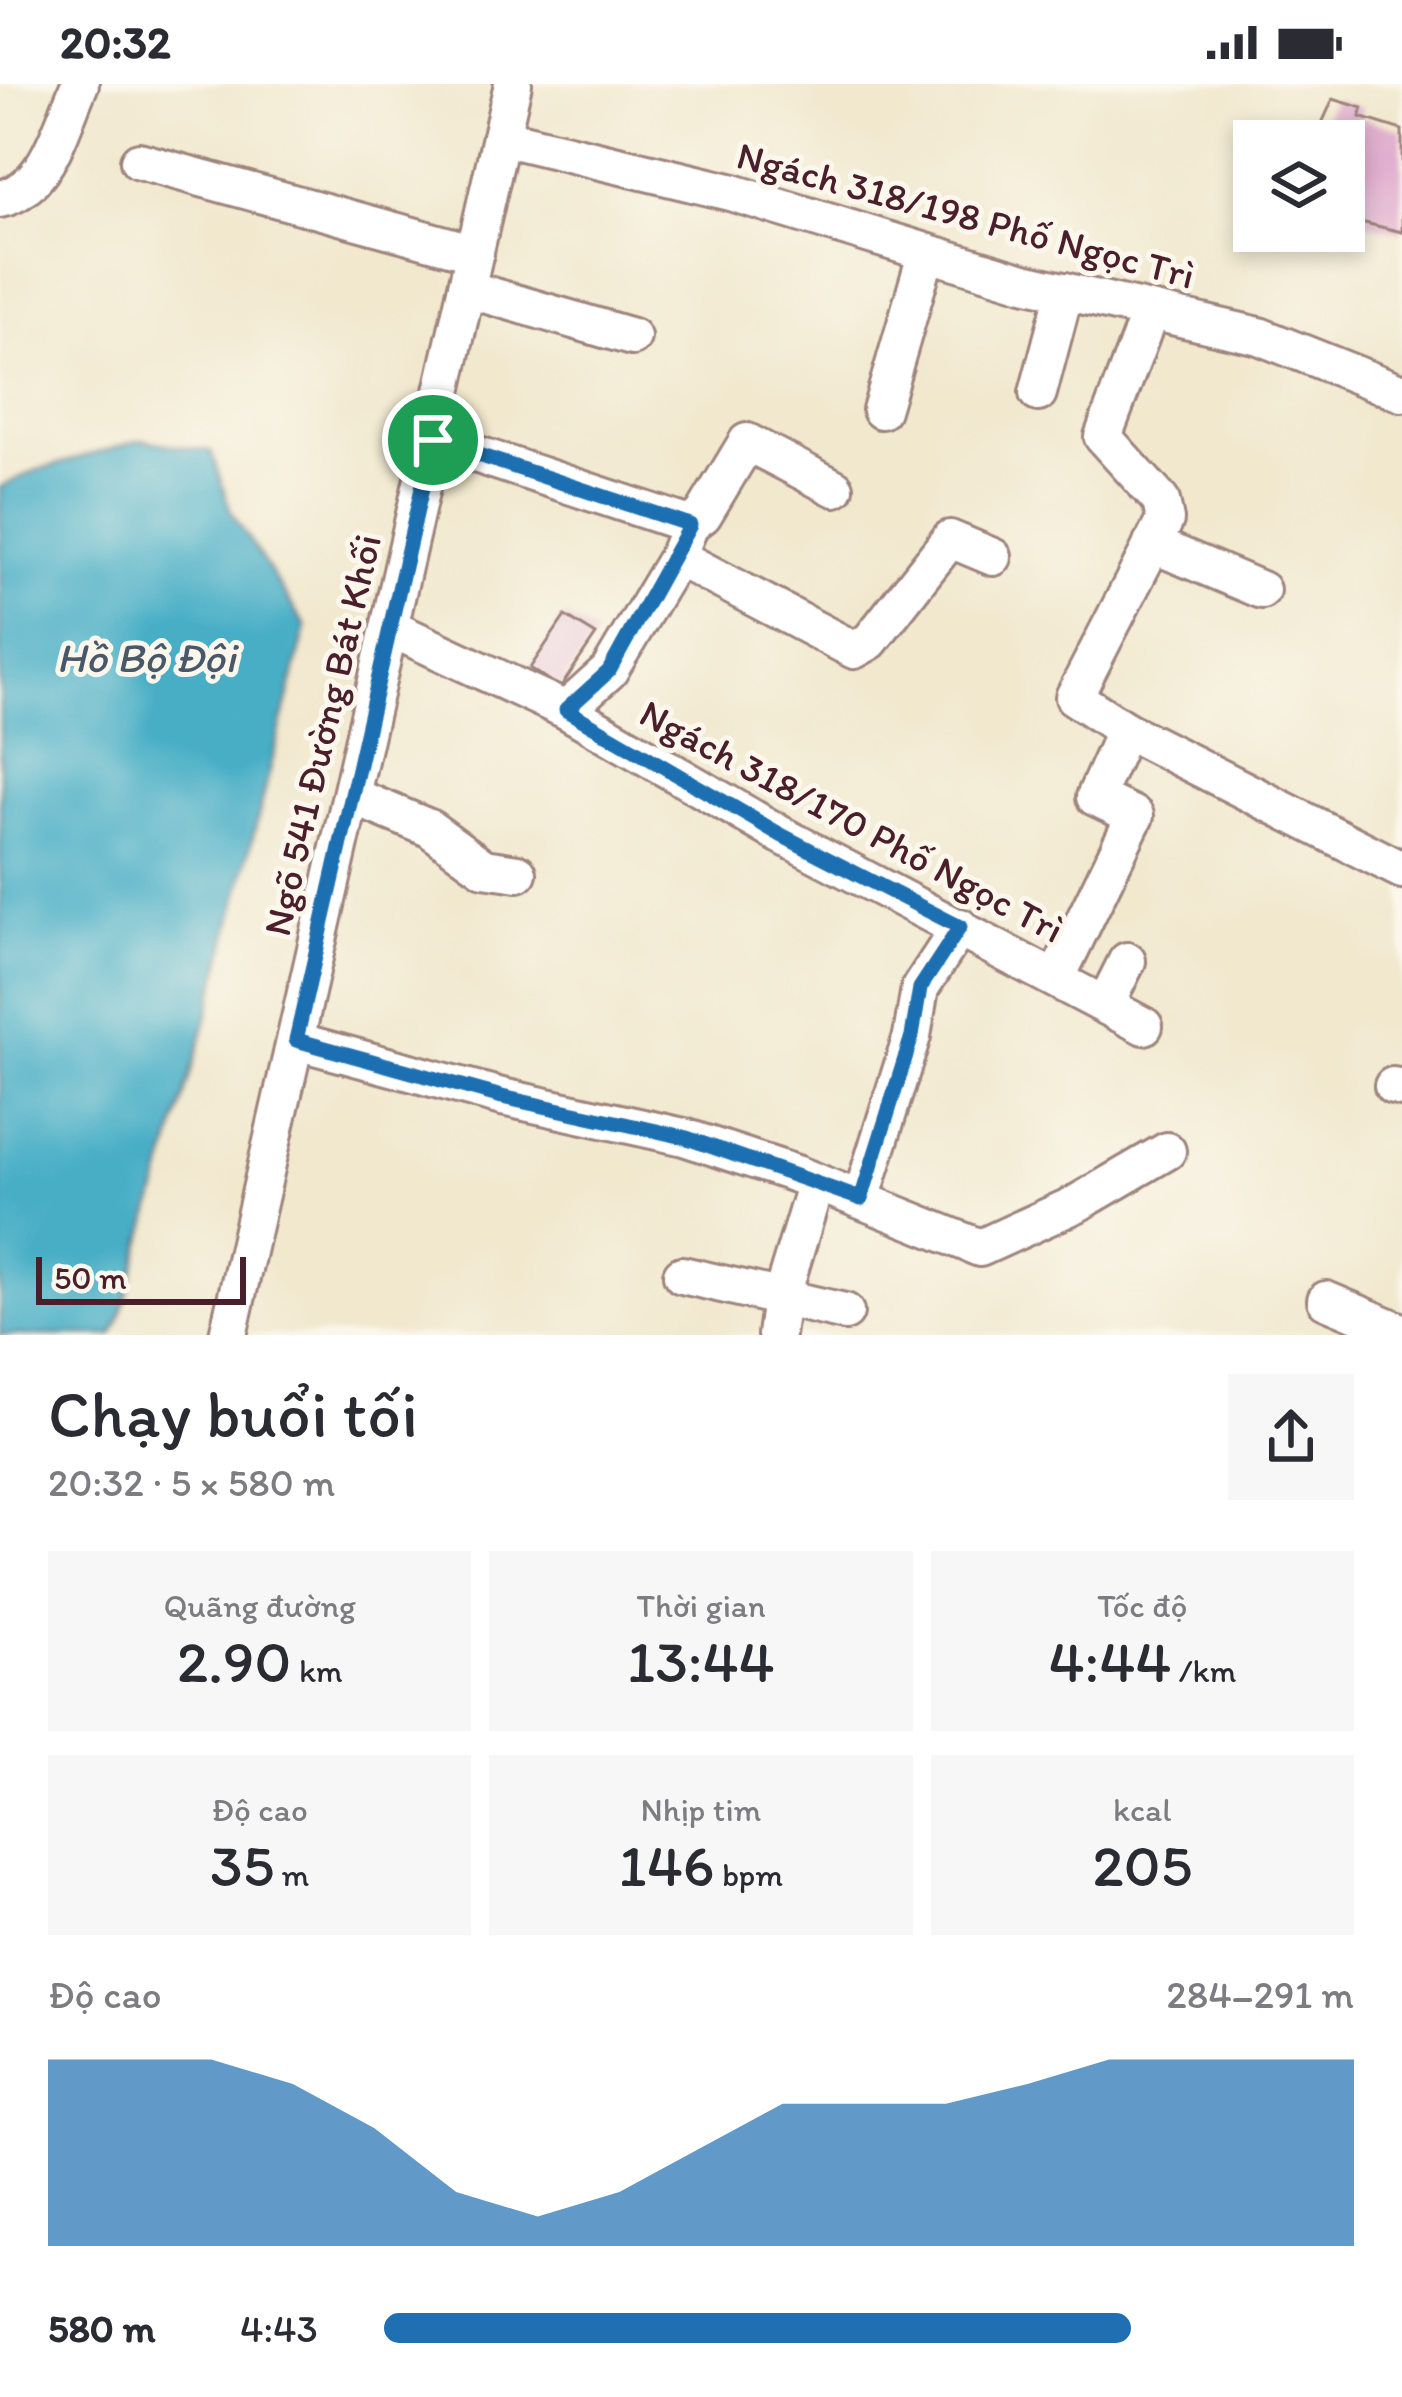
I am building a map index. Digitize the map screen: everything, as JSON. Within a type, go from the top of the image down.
[{"type":"street","points":[[0,199],[21,194],[36,180],[80,84]]},
{"type":"street","name":"Ngõ 541 Đường Bát Khối","points":[[228,1335],[514,84]]},
{"type":"street","name":"Ngách 318/198 Phố Ngọc Trì","points":[[501,137],[730,192],[926,255],[1259,336],[1402,393]]},
{"type":"street","points":[[139,161],[471,271],[632,337]]},
{"type":"street","points":[[881,410],[926,255]]},
{"type":"street","points":[[1038,393],[1065,291]]},
{"type":"street","points":[[1150,311],[1103,436],[1161,501],[1166,520],[1074,697],[1124,730],[1402,870]]},
{"type":"street","points":[[433,440],[683,541],[854,650],[870,641],[950,539],[993,557]]},
{"type":"street","points":[[566,710],[609,671],[683,541],[747,442],[836,488]]},
{"type":"street","points":[[1153,544],[1261,590]]},
{"type":"street","name":"Ngách 318/170 Phố Ngọc Trì","points":[[390,628],[566,710],[781,835],[1144,1026]]},
{"type":"street","points":[[1056,979],[1135,816],[1095,797],[1124,730]]},
{"type":"street","points":[[352,796],[429,828],[484,868],[518,873]]},
{"type":"street","points":[[861,1199],[912,1036],[920,988],[960,927]]},
{"type":"street","points":[[1105,1004],[1127,961]]},
{"type":"street","points":[[296,1040],[502,1097],[684,1137],[816,1182],[980,1248],[1076,1204],[1167,1151]]},
{"type":"street","points":[[776,1335],[781,1298],[816,1182]]},
{"type":"street","points":[[682,1276],[845,1312]]},
{"type":"street","points":[[1326,1300],[1402,1332]]},
{"type":"water","name":"Hồ Bộ Đội","points":[[141,440],[211,451],[231,512],[306,627],[208,1015],[121,1316],[112,1335],[0,1335],[0,487],[35,471]]},
{"type":"building","points":[[1333,99],[1363,108],[1360,117],[1402,130],[1402,232],[1365,223],[1365,120],[1324,120]]},
{"type":"building","points":[[565,616],[596,635],[560,688],[530,668]]},
{"type":"route","points":[[433,440],[690,525],[677,557],[609,671],[566,710],[781,835],[960,927],[920,988],[912,1036],[861,1199],[684,1137],[502,1097],[296,1040],[433,440]]}]
